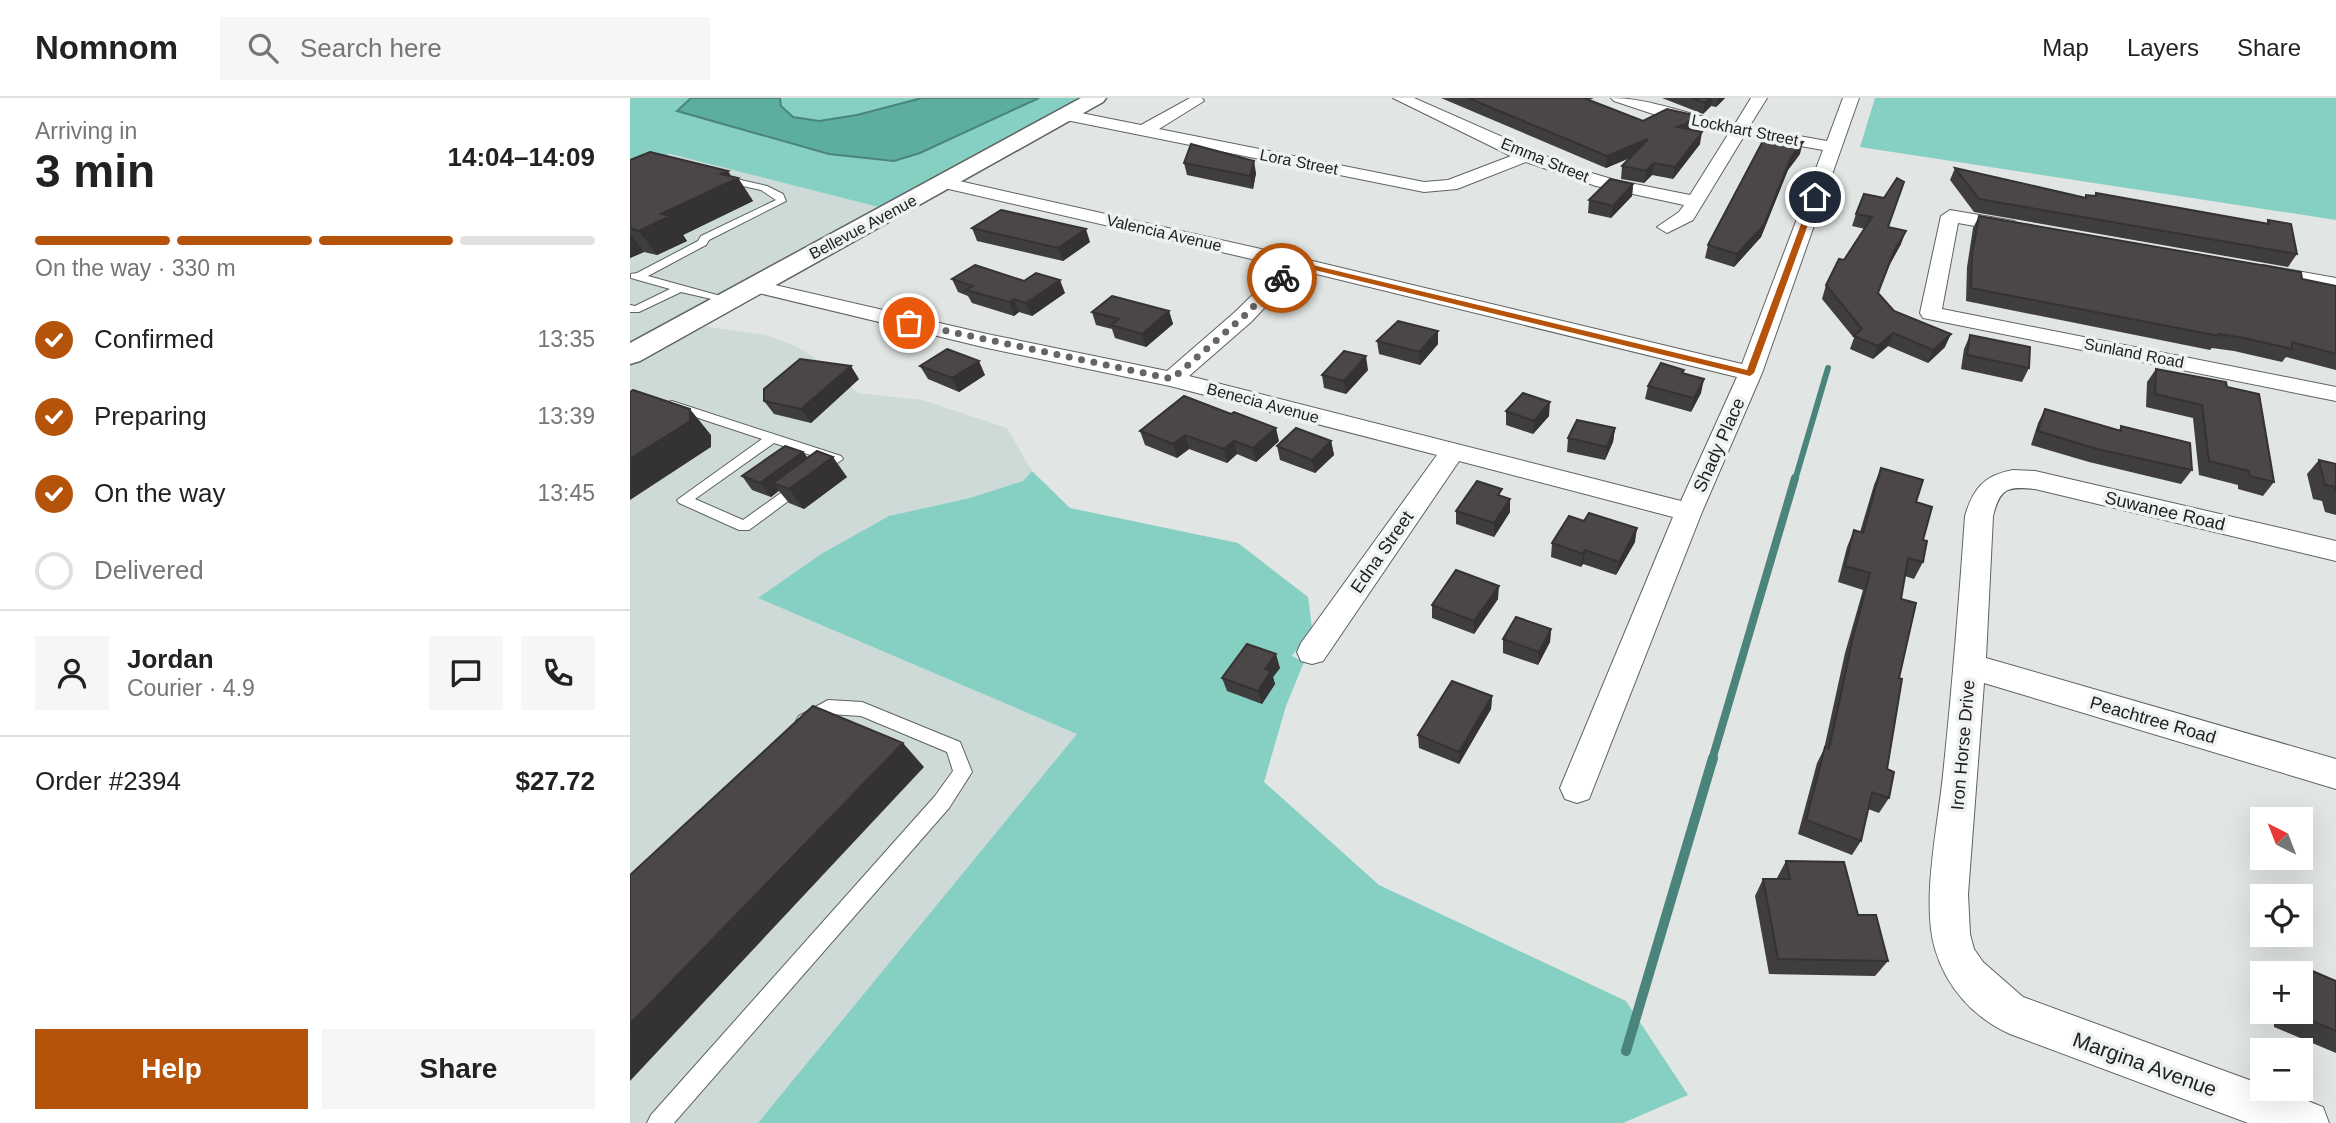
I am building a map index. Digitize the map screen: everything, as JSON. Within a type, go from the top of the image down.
[{"type":"street","name":"Bellevue Avenue","points":[[633,350],[946,183],[1096,98]]},
{"type":"street","name":"Emma Street","points":[[1402,98],[1528,155],[1589,179],[1695,201]]},
{"type":"street","name":"Lockhart Street","points":[[1619,98],[1655,112],[1833,147]]},
{"type":"street","points":[[1667,227],[1686,216],[1759,98]]},
{"type":"street","name":"Shady Place","points":[[1577,788],[1689,512],[1750,373],[1851,98]]},
{"type":"street","points":[[1143,131],[1196,101]]},
{"type":"street","name":"Lora Street","points":[[1066,115],[1432,187],[1451,185],[1528,155]]},
{"type":"street","name":"Valencia Avenue","points":[[946,183],[1296,263],[1750,373]]},
{"type":"street","name":"Sunland Road","points":[[2030,230],[1950,216],[1931,313],[2336,394]]},
{"type":"street","points":[[1172,379],[1243,317],[1296,263]]},
{"type":"street","points":[[2243,268],[2336,284]]},
{"type":"street","name":"Benecia Avenue","points":[[753,286],[987,341],[1172,379],[1689,512]]},
{"type":"street","name":"Edna Street","points":[[1312,652],[1452,452]]},
{"type":"street","name":"Suwanee Road","points":[[1994,485],[2011,479],[2035,480],[2336,551]]},
{"type":"street","name":"Iron Horse Drive","points":[[1988,997],[1960,965],[1948,930],[1970,666],[1979,516],[1983,499],[1994,485]]},
{"type":"street","name":"Peachtree Road","points":[[1970,666],[2336,774]]},
{"type":"street","name":"Margina Avenue","points":[[1988,997],[2010,1013],[2035,1023],[2306,1123]]},
{"type":"lane","points":[[634,276],[781,201],[780,196],[764,188],[711,176]]},
{"type":"lane","points":[[634,276],[729,300]]},
{"type":"lane","points":[[630,308],[635,310],[680,288]]},
{"type":"lane","points":[[656,400],[773,438],[836,459],[744,526],[684,500],[773,438]]},
{"type":"lane","points":[[659,1123],[942,802],[963,772],[954,747],[862,709],[828,707],[788,734]]},
{"type":"shaded area","points":[[630,98],[1086,98],[886,209],[671,154],[630,159]]},
{"type":"shaded area","points":[[691,98],[780,98],[781,106],[793,117],[819,121],[857,115],[922,98],[1039,98],[920,153],[894,161],[829,154],[677,111]]},
{"type":"shaded area","points":[[1875,98],[2336,98],[2336,220],[1860,147]]},
{"type":"shaded area","points":[[674,154],[886,209],[630,349],[630,159]]},
{"type":"shaded area","points":[[701,326],[766,335],[797,347],[814,357],[858,393],[922,400],[1007,428],[1032,471],[1023,481],[970,498],[889,516],[821,554],[758,598],[1078,734],[758,1123],[630,1123],[630,362]]},
{"type":"shaded area","points":[[1032,471],[1070,508],[1238,543],[1308,597],[1312,628],[1292,656],[1304,662],[1286,706],[1264,782],[1379,885],[1626,1001],[1688,1095],[1623,1123],[758,1123],[1077,734],[758,598],[821,554],[889,516],[970,498],[1023,481]]},
{"type":"building","points":[[1468,98],[1584,98],[1643,121],[1667,109],[1694,115],[1686,124],[1677,127],[1702,132],[1675,167],[1654,163],[1646,171],[1622,166],[1648,139],[1607,156]]},
{"type":"building","points":[[1693,98],[1709,98],[1705,103]]},
{"type":"building","points":[[1766,135],[1803,142],[1791,157],[1764,225],[1737,254],[1708,245]]},
{"type":"building","points":[[1191,144],[1254,161],[1250,176],[1184,163]]},
{"type":"building","points":[[650,152],[728,171],[721,174],[738,178],[661,214],[670,216],[639,231],[630,228],[630,160]]},
{"type":"building","points":[[1955,168],[2086,198],[2086,195],[2096,196],[2096,193],[2269,224],[2268,220],[2291,224],[2297,254],[1979,199]]},
{"type":"building","points":[[1897,178],[1904,182],[1888,227],[1906,231],[1894,251],[1878,293],[1894,311],[1951,334],[1933,350],[1893,333],[1878,346],[1854,336],[1862,329],[1826,285],[1839,259],[1844,260],[1872,217],[1856,214],[1864,194],[1884,198]]},
{"type":"building","points":[[1610,179],[1633,184],[1613,206],[1589,200]]},
{"type":"building","points":[[1001,210],[1086,229],[1058,248],[972,228]]},
{"type":"building","points":[[1979,216],[2301,272],[2302,279],[2336,286],[2336,354],[2292,342],[2292,349],[1971,288],[1972,254]]},
{"type":"building","points":[[975,265],[1024,281],[1036,273],[1060,280],[1026,303],[1014,299],[1009,302],[966,290],[973,286],[952,279]]},
{"type":"building","points":[[1112,296],[1169,311],[1142,334],[1111,325],[1119,319],[1092,312]]},
{"type":"building","points":[[1398,321],[1438,331],[1419,352],[1377,341]]},
{"type":"building","points":[[1970,335],[2030,347],[2029,368],[1967,355]]},
{"type":"building","points":[[947,349],[979,361],[952,378],[920,366]]},
{"type":"building","points":[[1344,351],[1366,356],[1344,381],[1322,375]]},
{"type":"building","points":[[800,359],[851,366],[801,409],[764,401],[764,389]]},
{"type":"building","points":[[1661,363],[1704,379],[1694,398],[1648,386]]},
{"type":"building","points":[[2156,369],[2226,382],[2227,387],[2259,394],[2274,482],[2249,476],[2249,471],[2209,461],[2202,405],[2155,394]]},
{"type":"building","points":[[633,390],[690,409],[690,421],[630,459],[630,392]]},
{"type":"building","points":[[1523,393],[1550,402],[1534,421],[1506,411]]},
{"type":"building","points":[[1184,396],[1276,428],[1253,448],[1234,441],[1224,449],[1185,435],[1173,444],[1140,431]]},
{"type":"building","points":[[2045,409],[2121,431],[2121,426],[2190,443],[2192,470],[2097,449],[2038,431]]},
{"type":"building","points":[[1577,420],[1615,428],[1607,447],[1568,438]]},
{"type":"building","points":[[1296,428],[1331,441],[1312,460],[1277,446]]},
{"type":"building","points":[[785,446],[803,452],[760,483],[742,476]]},
{"type":"building","points":[[817,451],[833,457],[789,489],[773,483]]},
{"type":"building","points":[[2319,460],[2336,464],[2336,492],[2335,487],[2325,485]]},
{"type":"building","points":[[1881,468],[1923,480],[1916,502],[1932,507],[1923,540],[1927,541],[1923,562],[1908,558],[1901,599],[1916,603],[1899,678],[1902,679],[1887,769],[1894,772],[1889,798],[1872,792],[1861,841],[1806,820],[1825,747],[1829,749],[1870,573],[1845,566],[1854,530],[1863,533]]},
{"type":"building","points":[[1477,481],[1502,489],[1498,495],[1510,499],[1494,523],[1456,511]]},
{"type":"building","points":[[1589,513],[1637,528],[1619,562],[1585,550],[1583,554],[1552,543],[1569,516],[1584,521]]},
{"type":"building","points":[[1456,570],[1499,586],[1474,621],[1432,605]]},
{"type":"building","points":[[1516,617],[1551,629],[1539,652],[1503,639]]},
{"type":"building","points":[[1247,644],[1276,654],[1265,669],[1271,671],[1258,691],[1222,678]]},
{"type":"building","points":[[1452,681],[1492,696],[1459,752],[1418,735]]},
{"type":"building","points":[[813,706],[903,743],[630,1024],[630,875]]},
{"type":"building","points":[[1786,861],[1844,862],[1858,915],[1876,915],[1888,961],[1778,959],[1763,879],[1790,879]]},
{"type":"building","points":[[2313,971],[2336,981],[2336,1031],[2313,1021]]},
{"type":"waterway","points":[[1795,480],[1828,368]]},
{"type":"waterway","points":[[1712,760],[1795,478]]},
{"type":"waterway","points":[[1626,1051],[1713,758]]},
{"type":"way so far","points":[[909,323],[1172,379],[1243,317],[1282,278]]},
{"type":"route","points":[[1282,278],[1296,263],[1750,373],[1815,197]]}]
